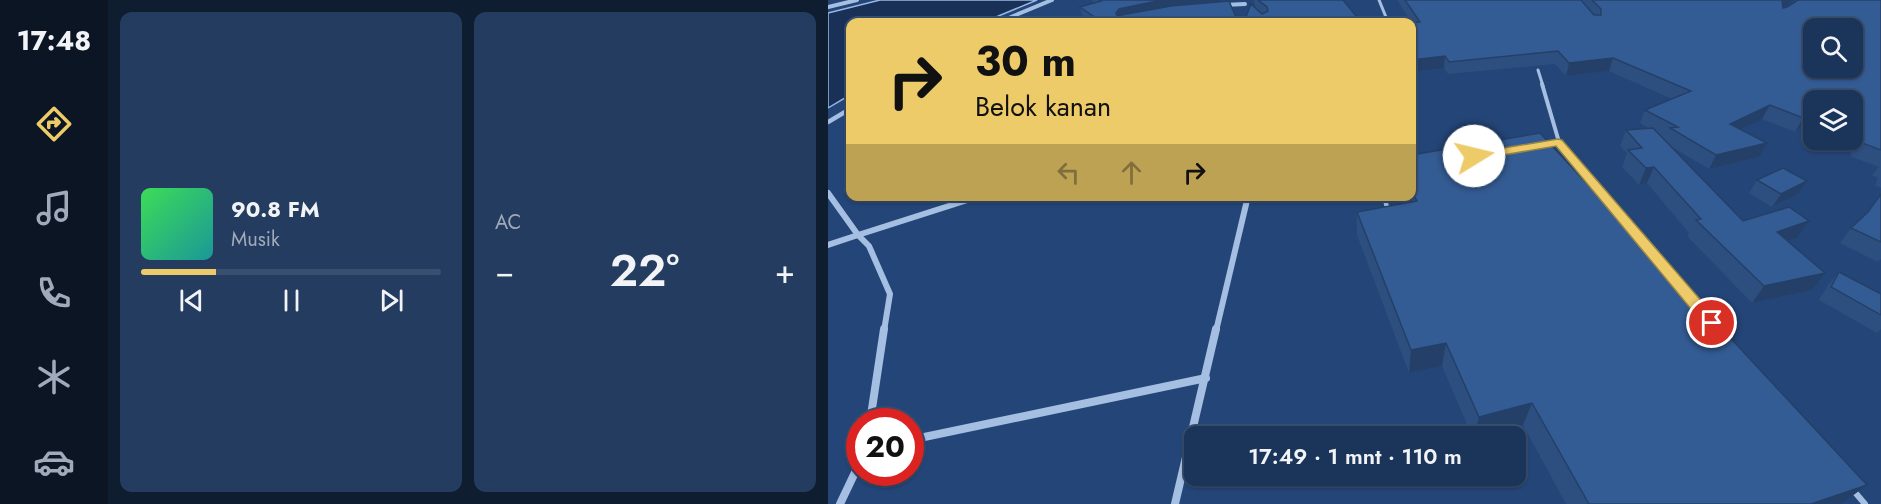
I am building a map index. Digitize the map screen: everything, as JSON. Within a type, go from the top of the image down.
[{"type":"street","points":[[829,0],[830,6],[857,0]]},
{"type":"street","points":[[1009,18],[1052,0]]},
{"type":"street","points":[[1215,5],[1245,4]]},
{"type":"street","points":[[828,122],[846,111]]},
{"type":"street","points":[[828,193],[858,236],[869,246],[890,294],[872,408]]},
{"type":"street","points":[[828,245],[965,201]]},
{"type":"street","points":[[1175,504],[1247,201]]},
{"type":"street","points":[[924,437],[1206,378]]},
{"type":"street","points":[[840,504],[849,486]]},
{"type":"lane","points":[[1379,0],[1386,18]]},
{"type":"lane","points":[[1538,70],[1558,142],[1666,269]]},
{"type":"lane","points":[[1547,144],[1558,142]]},
{"type":"lane","points":[[1385,201],[1389,215]]},
{"type":"lane","points":[[1850,486],[1865,504]]},
{"type":"water","points":[[880,0],[1037,0],[994,18],[846,18],[846,97],[828,108],[828,13]]},
{"type":"building","points":[[1099,0],[1162,0],[1119,9],[1117,16],[1171,6],[1229,1],[1236,18],[1096,18],[1080,7],[1101,1]]},
{"type":"building","points":[[1258,0],[1343,0],[1358,18],[1246,18],[1251,4],[1262,14],[1268,11],[1267,7]]},
{"type":"building","points":[[1405,0],[1581,0],[1594,15],[1601,15],[1601,9],[1592,0],[1784,0],[1782,1],[1783,8],[1798,0],[1881,0],[1881,150],[1863,143],[1863,90],[1803,90],[1803,118],[1770,105],[1730,124],[1767,143],[1716,155],[1670,128],[1678,127],[1645,110],[1691,91],[1613,58],[1569,63],[1558,51],[1449,62],[1445,56],[1416,60],[1416,22],[1420,22]]},
{"type":"building","points":[[1653,128],[1743,221],[1789,207],[1809,221],[1777,232],[1825,273],[1764,286],[1696,220],[1701,219],[1654,167],[1646,168],[1628,150],[1642,148],[1626,130]]},
{"type":"building","points":[[1540,133],[1867,485],[1811,504],[1589,504],[1532,403],[1479,417],[1446,343],[1411,350],[1357,212],[1417,201],[1416,154]]},
{"type":"building","points":[[1783,168],[1807,181],[1781,194],[1757,180]]},
{"type":"building","points":[[1881,194],[1881,242],[1851,228],[1868,212]]},
{"type":"building","points":[[1839,272],[1881,294],[1881,315],[1831,287]]},
{"type":"route","points":[[1474,156],[1558,142],[1712,323]]}]
